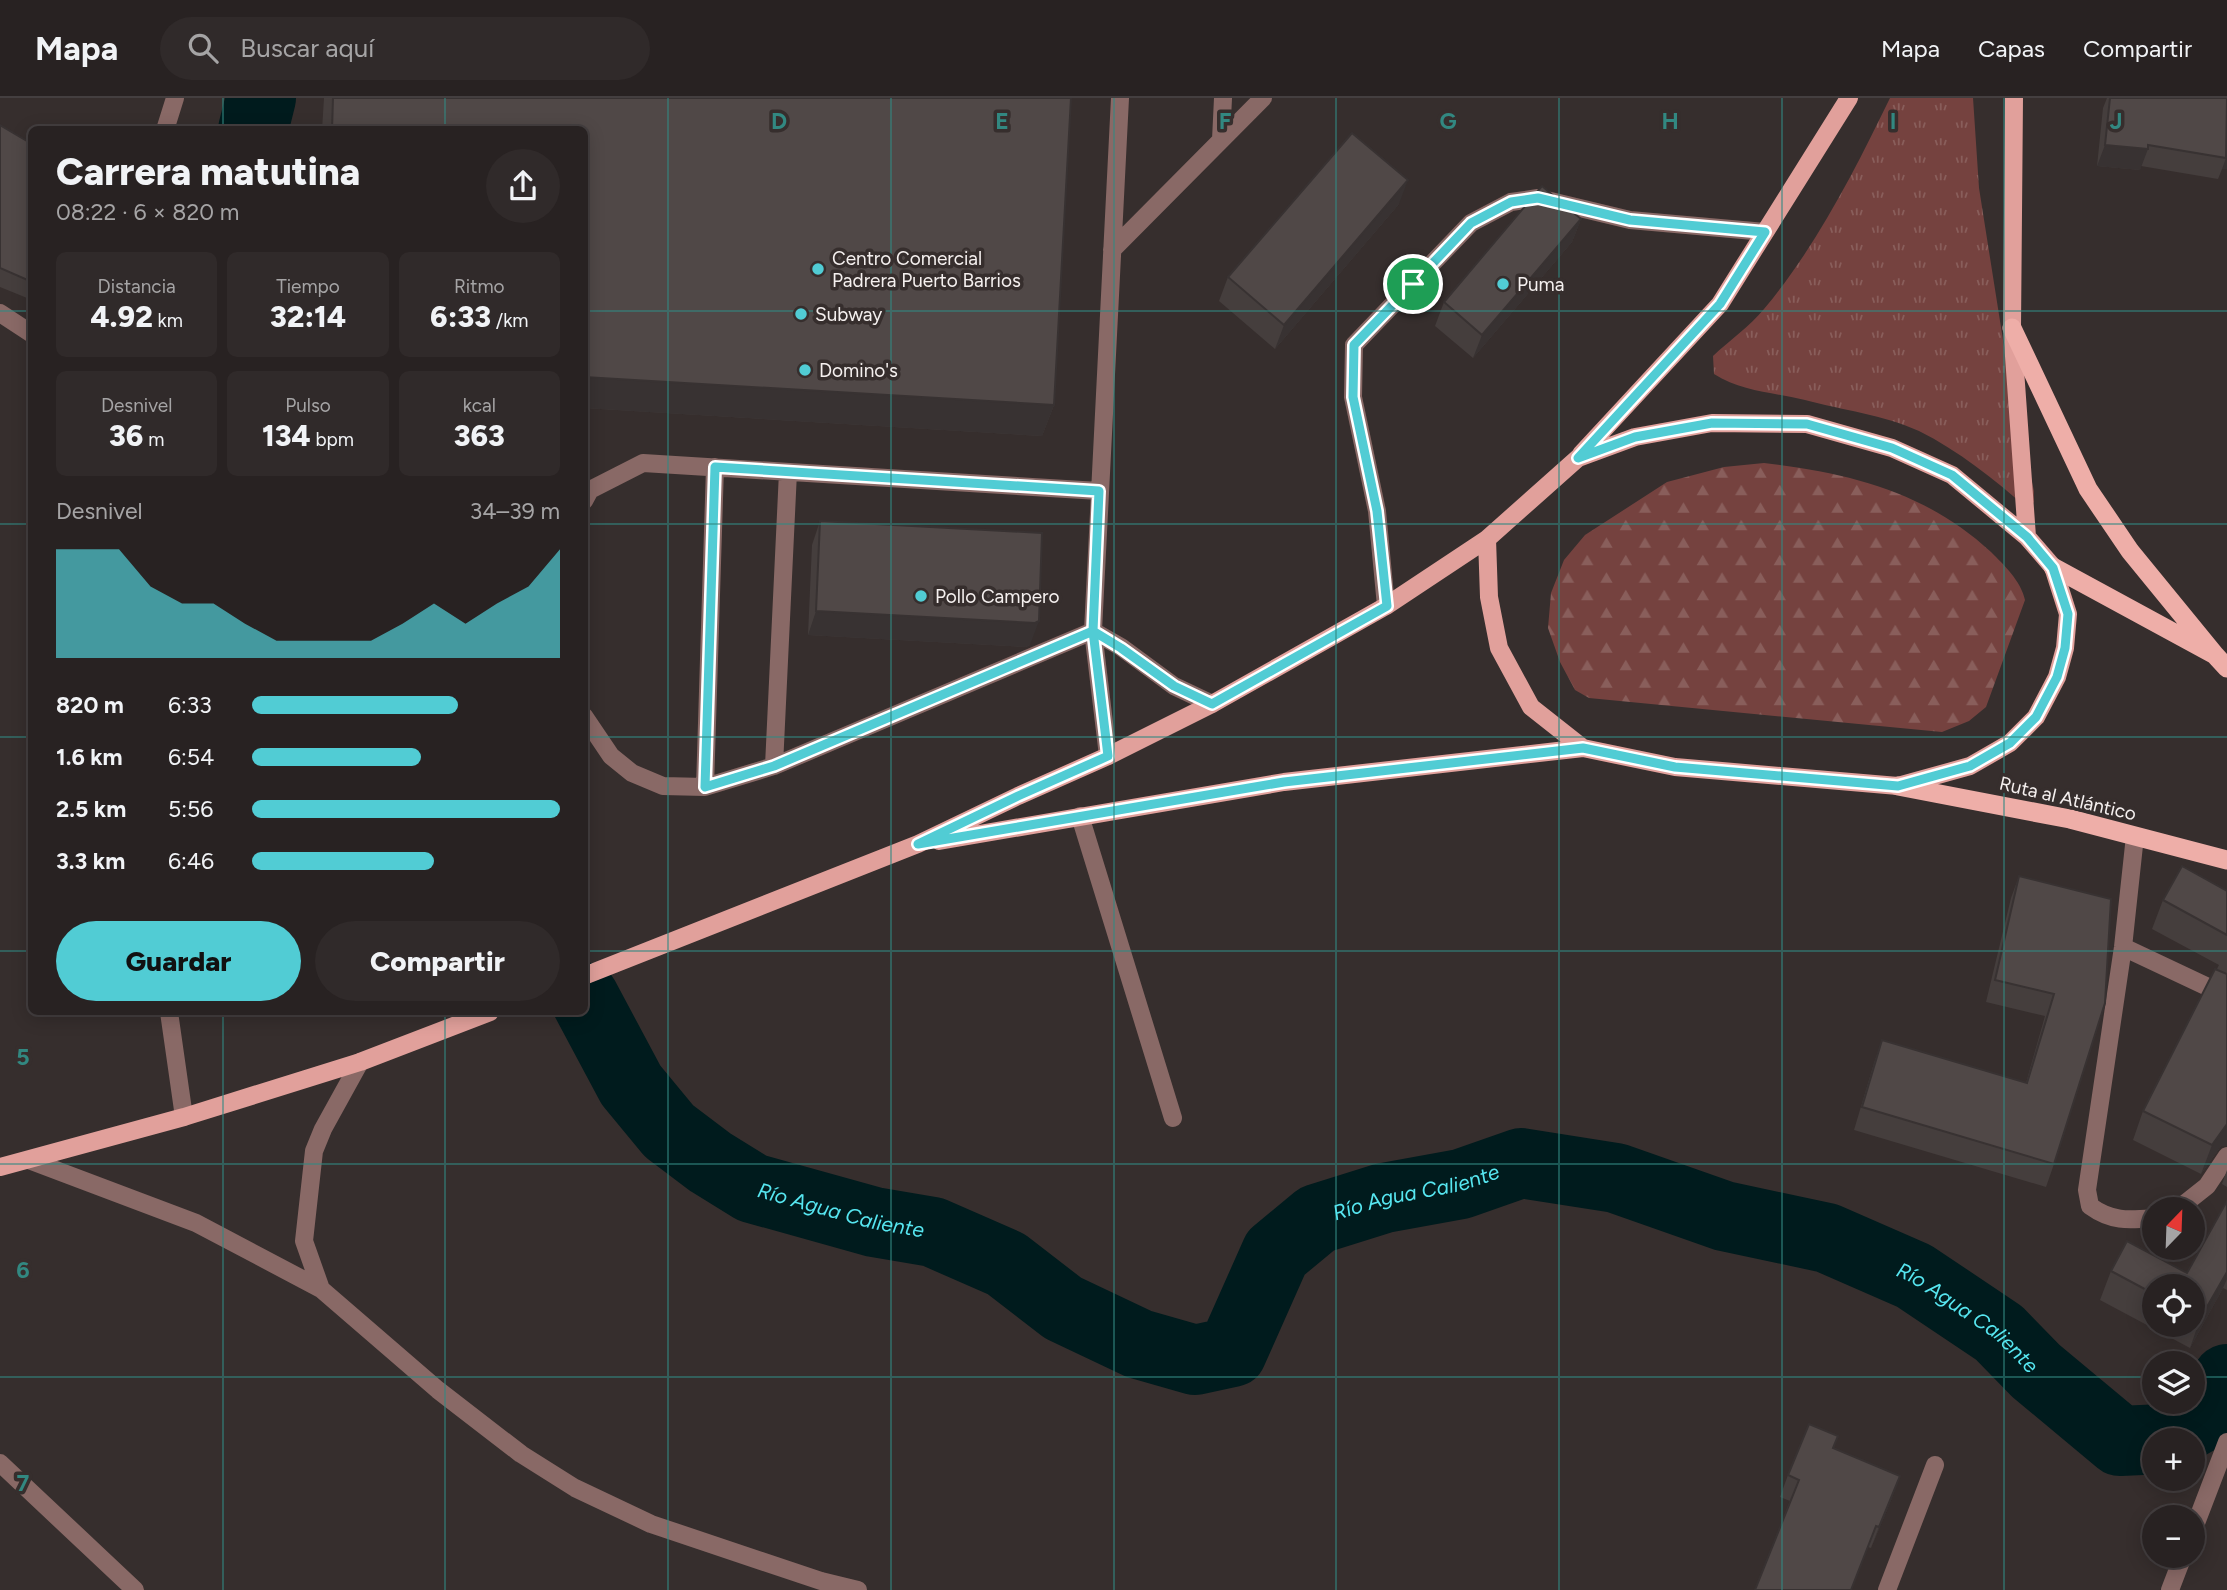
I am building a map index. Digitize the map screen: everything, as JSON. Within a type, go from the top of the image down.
[{"type":"highway","points":[[2012,328],[2088,489],[2130,551],[2221,661]]},
{"type":"highway","points":[[2053,568],[2221,661]]},
{"type":"highway","name":"Ruta al Atlántico","points":[[1898,786],[2070,819],[2227,860]]},
{"type":"main road","points":[[588,975],[918,844],[1108,756],[1212,704],[1387,606],[1487,539],[1578,458],[1720,304],[1849,98]]},
{"type":"main road","points":[[2014,98],[2012,328],[2027,537]]},
{"type":"main road","points":[[918,844],[1284,782],[1583,748],[1675,767],[1898,786],[1970,766],[2010,743],[2036,717],[2057,677],[2065,648],[2068,614],[2053,568],[2027,537],[1952,475],[1892,448],[1807,424],[1712,423],[1635,437],[1578,458]]},
{"type":"main road","points":[[1487,539],[1489,597],[1499,648],[1531,707],[1583,748]]},
{"type":"main road","points":[[0,1167],[184,1117],[360,1062],[482,1015]]},
{"type":"street","points":[[166,126],[175,98]]},
{"type":"street","points":[[1108,756],[1093,631],[1120,98]]},
{"type":"street","points":[[1221,140],[1223,98]]},
{"type":"street","points":[[1112,250],[1263,98]]},
{"type":"street","points":[[1387,606],[1377,511],[1353,397],[1354,345],[1471,223],[1511,202],[1538,198],[1630,220],[1765,232]]},
{"type":"street","points":[[0,313],[28,331]]},
{"type":"street","points":[[588,494],[590,490],[643,463],[1099,491]]},
{"type":"street","points":[[705,787],[715,467]]},
{"type":"street","points":[[774,766],[788,472]]},
{"type":"street","points":[[588,722],[611,756],[632,773],[663,786],[705,787],[774,766],[1093,631]]},
{"type":"street","points":[[1093,631],[1174,686],[1212,704]]},
{"type":"street","points":[[1080,816],[1173,1118]]},
{"type":"street","points":[[2135,836],[2123,947],[2087,1191],[2090,1206],[2104,1217],[2128,1220],[2142,1218]]},
{"type":"street","points":[[2123,947],[2227,996]]},
{"type":"street","points":[[169,1015],[184,1117]]},
{"type":"street","points":[[321,1289],[304,1241],[314,1151],[360,1062]]},
{"type":"street","points":[[2193,1197],[2207,1186],[2227,1156]]},
{"type":"street","points":[[29,1160],[195,1223],[321,1289],[438,1390],[521,1454],[575,1488],[651,1524],[821,1581],[858,1590]]},
{"type":"street","points":[[2203,1505],[2227,1442]]},
{"type":"street","points":[[0,1463],[135,1590]]},
{"type":"street","points":[[1887,1590],[1935,1465]]},
{"type":"street","points":[[2170,1590],[2178,1568]]},
{"type":"green space","points":[[1890,98],[1973,98],[1979,188],[2009,378],[2034,491],[2034,502],[2027,508],[1976,466],[1948,447],[1906,425],[1747,388],[1714,374],[1713,356],[1764,309],[1801,260],[1848,180]]},
{"type":"green space","points":[[1764,463],[1856,480],[1913,500],[1966,531],[2006,568],[2020,586],[2025,600],[1986,707],[1969,721],[1942,732],[1589,698],[1575,690],[1560,662],[1548,628],[1551,593],[1564,560],[1585,535],[1667,482],[1724,467]]},
{"type":"building","name":"Centro Comercial Padrera Puerto Barrios","points":[[333,98],[1071,98],[1054,405],[588,377],[588,126],[332,126]]},
{"type":"building","points":[[2110,98],[2227,98],[2226,158],[2148,145],[2148,149],[2105,145]]},
{"type":"building","points":[[0,125],[28,142],[28,280],[0,268]]},
{"type":"building","points":[[1352,133],[1408,180],[1284,325],[1228,277]]},
{"type":"building","name":"Puma","points":[[1542,186],[1581,219],[1482,335],[1444,302]]},
{"type":"building","name":"Pollo Campero","points":[[820,521],[1042,533],[1039,621],[1035,623],[816,611]]},
{"type":"building","points":[[2182,866],[2227,891],[2227,935],[2163,900]]},
{"type":"building","points":[[2019,876],[2111,899],[2105,1003],[2054,1164],[1862,1107],[1882,1040],[2027,1083],[2054,994],[1995,980]]},
{"type":"building","points":[[2215,969],[2227,974],[2227,1124],[2212,1145],[2143,1111]]},
{"type":"building","points":[[2227,1201],[2227,1272],[2205,1310],[2205,1274],[2142,1274],[2142,1288],[2111,1271],[2127,1241],[2142,1249],[2142,1260],[2163,1260],[2187,1273],[2194,1260],[2205,1260],[2205,1241]]},
{"type":"building","points":[[1809,1424],[1838,1436],[1833,1448],[1900,1476],[1879,1527],[1876,1526],[1851,1590],[1755,1590],[1799,1480],[1788,1475]]},
{"type":"waterway","name":"Río Agua Caliente","points":[[254,126],[261,98]]},
{"type":"waterway","name":"Río Agua Caliente","points":[[588,1004],[631,1085],[669,1131],[710,1162],[752,1188],[874,1222],[933,1232],[1006,1264],[1063,1308],[1139,1344],[1195,1360],[1232,1352],[1276,1253],[1317,1219],[1384,1198],[1461,1184],[1521,1163],[1616,1178],[1724,1216],[1827,1238],[1914,1276],[1999,1333],[2036,1371],[2120,1441],[2163,1439],[2205,1415],[2227,1379]]},
{"type":"place","name":"Centro Comercial Padrera Puerto Barrios","points":[[818,269]]},
{"type":"place","name":"Puma","points":[[1503,284]]},
{"type":"place","name":"Subway","points":[[801,314]]},
{"type":"place","name":"Domino's","points":[[805,370]]},
{"type":"place","name":"Pollo Campero","points":[[921,596]]},
{"type":"route","points":[[1413,284],[1354,345],[1353,397],[1377,511],[1387,606],[1212,704],[1174,686],[1093,631],[774,766],[705,787],[715,467],[1099,491],[1093,631],[1108,756],[918,844],[1284,782],[1583,748],[1675,767],[1898,786],[1970,766],[2010,743],[2036,717],[2057,677],[2065,648],[2068,614],[2053,568],[2027,537],[1952,475],[1892,448],[1807,424],[1712,423],[1635,437],[1578,458],[1720,304],[1765,232],[1630,220],[1538,198],[1511,202],[1471,223],[1413,284]]}]
